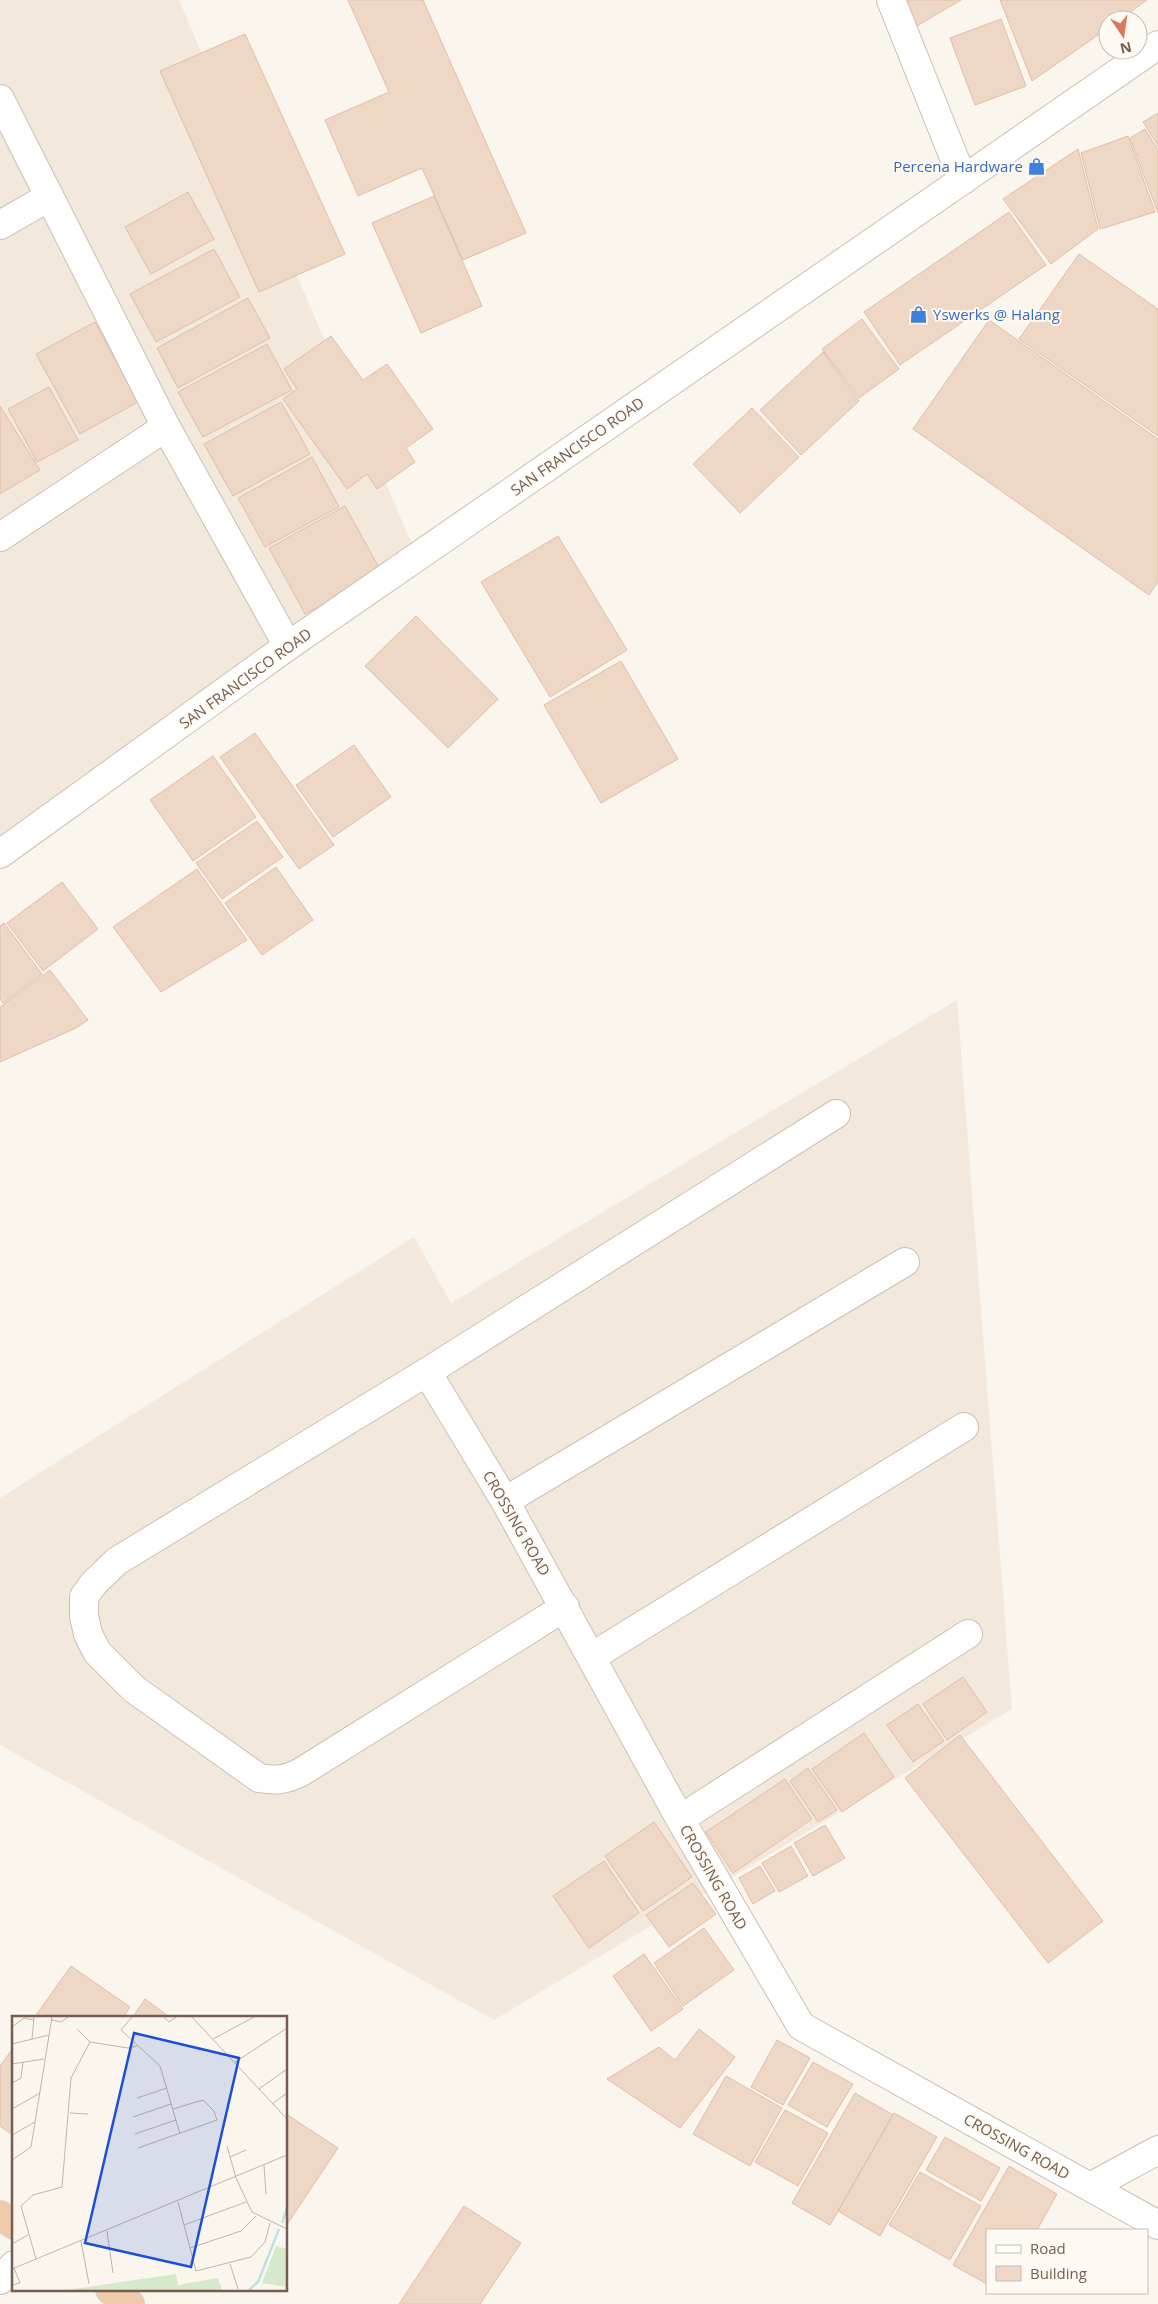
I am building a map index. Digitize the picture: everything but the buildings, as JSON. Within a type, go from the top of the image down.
[{"type":"highway","points":[[0,2215],[12,2224]]},
{"type":"highway","points":[[113,2292],[130,2304]]},
{"type":"street","points":[[891,0],[963,180]]},
{"type":"street","name":"SAN FRANCISCO ROAD","points":[[0,854],[288,646],[1158,45]]},
{"type":"street","points":[[0,99],[166,427],[288,646]]},
{"type":"street","points":[[0,225],[49,197]]},
{"type":"street","points":[[0,537],[166,427]]},
{"type":"street","points":[[565,1607],[301,1772],[280,1780],[259,1778],[134,1689],[97,1652],[86,1625],[84,1597],[94,1583],[117,1561],[427,1372],[836,1114]]},
{"type":"street","points":[[505,1501],[905,1262]]},
{"type":"street","name":"CROSSING ROAD","points":[[427,1372],[505,1501],[593,1656],[680,1819],[801,2026],[1158,2225]]},
{"type":"street","points":[[593,1656],[964,1427]]},
{"type":"street","points":[[680,1819],[968,1634]]},
{"type":"street","points":[[1090,2187],[1158,2150]]},
{"type":"street","points":[[0,2280],[12,2267]]},
{"type":"shaded area","points":[[0,0],[179,0],[414,549],[0,841]]},
{"type":"shaded area","points":[[957,1000],[1012,1709],[494,2020],[0,1745],[0,1498],[414,1237],[451,1303]]},
{"type":"place","name":"Percena Hardware","points":[[1037,166]]},
{"type":"place","name":"Yswerks @ Halang","points":[[919,314]]}]
